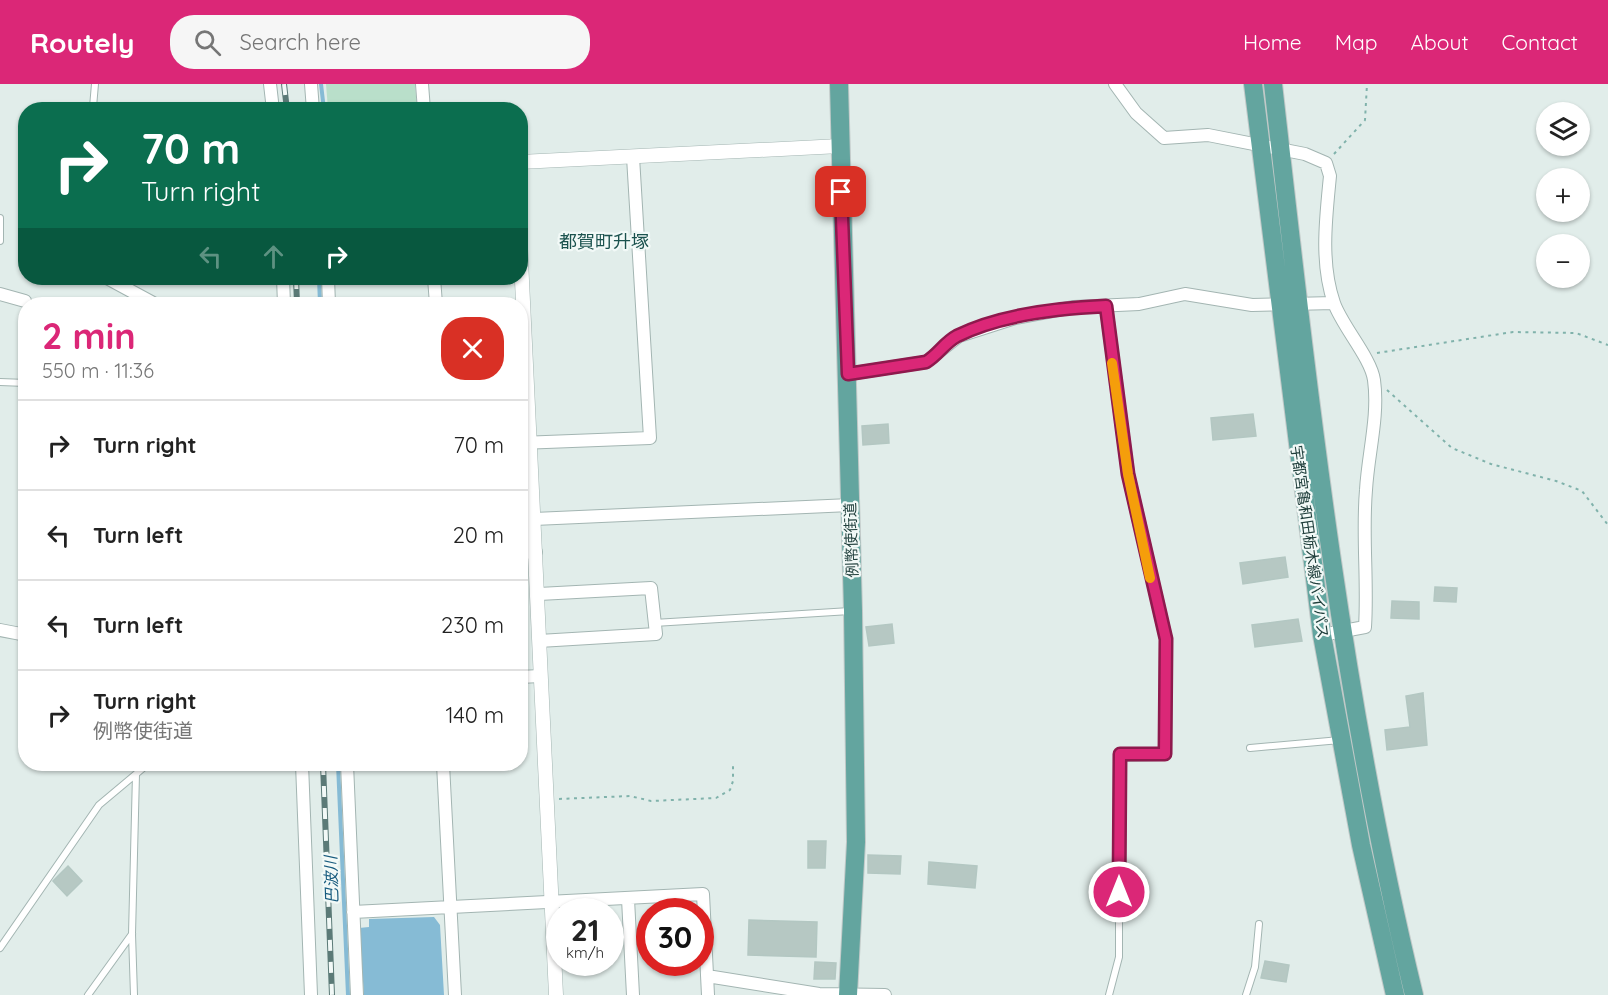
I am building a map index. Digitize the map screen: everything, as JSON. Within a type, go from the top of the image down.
[{"type":"main road","name":"例幣使街道","points":[[839,84],[848,374],[856,842],[848,994]]},
{"type":"main road","name":"宇都宮亀和田栃木線バイパス","points":[[1253,84],[1261,146],[1289,304],[1341,631],[1378,838],[1414,995]]},
{"type":"main road","name":"宇都宮亀和田栃木線バイパス","points":[[1273,84],[1281,150],[1289,304],[1322,635],[1341,740],[1395,995]]},
{"type":"street","points":[[270,84],[272,102]]},
{"type":"street","points":[[311,84],[313,102]]},
{"type":"street","points":[[422,84],[423,102]]},
{"type":"street","points":[[1115,84],[1136,113],[1164,138],[1208,135],[1305,154],[1326,163],[1330,176],[1324,232],[1334,303],[1374,378],[1374,415],[1365,492],[1367,586],[1365,627],[1322,635]]},
{"type":"street","points":[[528,162],[840,146]]},
{"type":"street","points":[[528,443],[650,438],[633,157]]},
{"type":"street","points":[[120,285],[142,297]]},
{"type":"street","points":[[0,294],[18,299]]},
{"type":"street","points":[[848,374],[926,362],[935,357],[944,345],[959,336],[1015,318],[1074,307],[1139,304],[1185,294],[1231,304],[1334,303]]},
{"type":"street","points":[[1106,306],[1128,474],[1166,639],[1165,754],[1120,754],[1119,892]]},
{"type":"street","points":[[528,462],[536,552],[551,898]]},
{"type":"street","points":[[534,519],[850,505]]},
{"type":"street","points":[[528,552],[536,552]]},
{"type":"street","points":[[538,594],[651,588],[656,634],[539,642]]},
{"type":"street","points":[[0,630],[18,633]]},
{"type":"street","points":[[528,677],[540,676]]},
{"type":"street","points":[[302,771],[311,995]]},
{"type":"street","points":[[347,771],[357,995]]},
{"type":"street","points":[[443,771],[455,995]]},
{"type":"street","points":[[643,898],[703,894],[703,898]]},
{"type":"street","points":[[624,899],[636,898]]},
{"type":"street","points":[[628,899],[633,995]]},
{"type":"street","points":[[353,912],[546,903]]},
{"type":"street","points":[[555,976],[556,995]]},
{"type":"street","points":[[708,995],[707,976],[819,994],[885,995]]},
{"type":"lane","points":[[93,102],[95,84]]},
{"type":"lane","points":[[0,218],[0,241]]},
{"type":"lane","points":[[0,382],[18,383]]},
{"type":"lane","points":[[654,623],[853,611]]},
{"type":"lane","points":[[1250,748],[1341,740]]},
{"type":"lane","points":[[0,948],[99,805],[140,771]]},
{"type":"lane","points":[[134,995],[132,934],[136,774]]},
{"type":"lane","points":[[1109,995],[1119,957],[1119,892]]},
{"type":"lane","points":[[1246,995],[1255,967],[1259,924]]},
{"type":"lane","points":[[88,995],[132,934]]},
{"type":"path","points":[[1326,163],[1365,120],[1367,84]]},
{"type":"path","points":[[1362,356],[1513,332],[1576,333],[1608,345]]},
{"type":"path","points":[[1374,378],[1452,448],[1491,464],[1556,481],[1582,491],[1608,525]]},
{"type":"path","points":[[547,800],[630,796],[651,801],[716,798],[730,790],[733,781],[733,766]]},
{"type":"green space","points":[[326,84],[415,84],[416,102],[327,102]]},
{"type":"water","points":[[434,917],[440,925],[444,995],[364,995],[359,928],[369,927],[369,919]]},
{"type":"building","points":[[1253,414],[1256,436],[1213,440],[1211,418]]},
{"type":"building","points":[[888,424],[889,443],[863,445],[862,426]]},
{"type":"building","points":[[1285,557],[1288,577],[1243,584],[1240,563]]},
{"type":"building","points":[[1435,587],[1457,588],[1456,602],[1434,601]]},
{"type":"building","points":[[1392,601],[1419,602],[1419,619],[1391,618]]},
{"type":"building","points":[[1298,619],[1302,641],[1255,647],[1252,625]]},
{"type":"building","points":[[892,624],[894,643],[869,646],[866,627]]},
{"type":"building","points":[[1423,693],[1427,745],[1387,750],[1385,730],[1410,727],[1406,696]]},
{"type":"building","points":[[808,841],[826,841],[825,868],[808,868]]},
{"type":"building","points":[[868,855],[901,856],[900,874],[868,873]]},
{"type":"building","points":[[929,862],[977,866],[975,888],[928,884]]},
{"type":"building","points":[[68,866],[82,881],[67,896],[53,881]]},
{"type":"building","points":[[749,920],[817,922],[816,957],[748,955]]},
{"type":"building","points":[[1265,961],[1289,965],[1286,982],[1261,978]]},
{"type":"building","points":[[815,962],[836,963],[835,979],[814,979]]},
{"type":"waterway","name":"巴波川","points":[[321,84],[323,102]]},
{"type":"waterway","name":"巴波川","points":[[319,285],[320,297]]},
{"type":"waterway","name":"巴波川","points":[[338,771],[348,995]]},
{"type":"railway","points":[[284,84],[286,102]]},
{"type":"railway","points":[[296,285],[297,297]]},
{"type":"railway","points":[[323,771],[332,995]]},
{"type":"slow traffic","points":[[1112,363],[1120,431],[1150,578]]},
{"type":"district","name":"都賀町升塚","points":[[604,241]]},
{"type":"route","points":[[841,192],[848,374],[906,367],[926,362],[935,357],[944,345],[959,336],[1015,318],[1074,307],[1106,306],[1120,431],[1150,580],[1166,639],[1167,734],[1165,754],[1120,754],[1119,892]]}]
